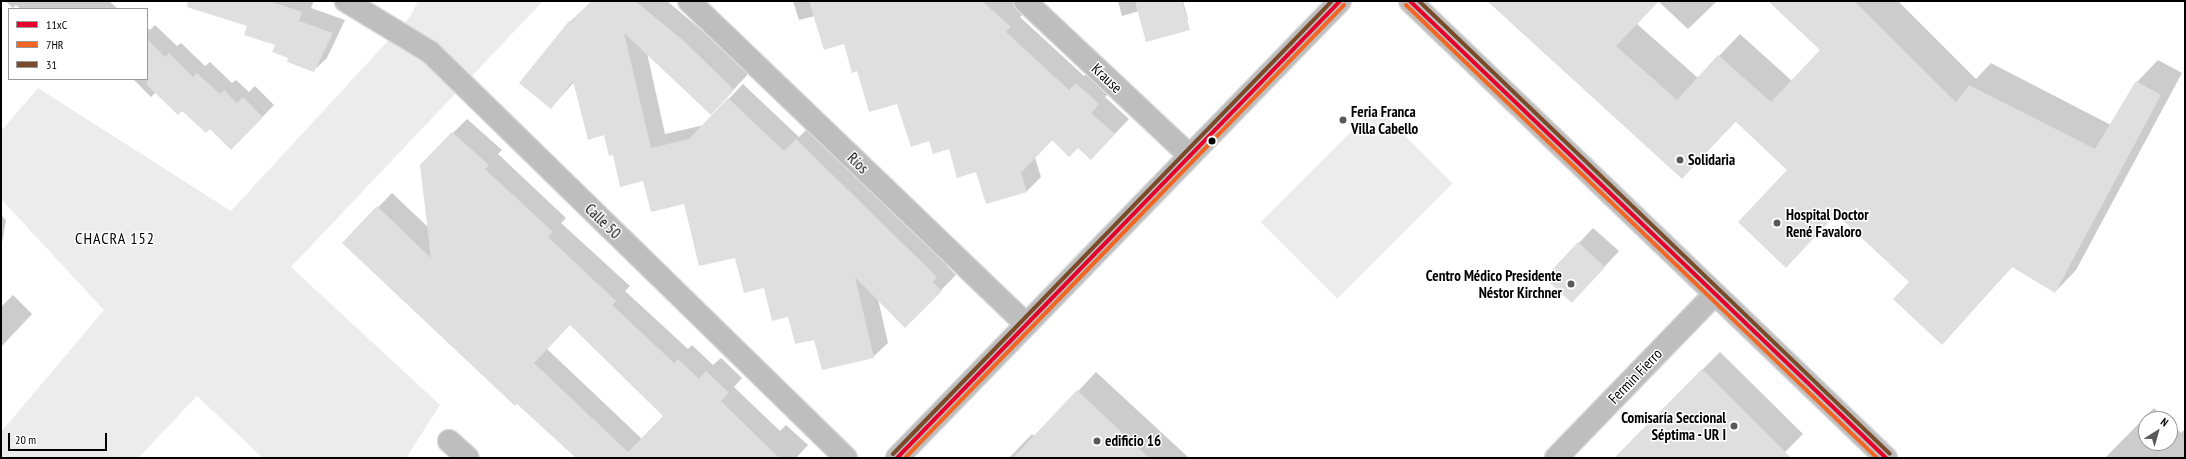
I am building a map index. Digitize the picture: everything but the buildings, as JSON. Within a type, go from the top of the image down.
[{"type":"street","name":"Calle 50","points":[[346,1],[430,52],[846,458]]},
{"type":"street","name":"Ríos","points":[[689,1],[1026,324]]},
{"type":"street","name":"Krause","points":[[1026,1],[1189,155]]},
{"type":"street","points":[[897,458],[1189,155],[1340,1]]},
{"type":"street","points":[[1410,1],[1886,458]]},
{"type":"street","name":"Fermin Fierro","points":[[1556,458],[1715,294]]},
{"type":"street","points":[[449,441],[468,458]]},
{"type":"shaded area","points":[[418,1],[543,1],[291,267],[440,405],[406,458],[263,458],[197,396],[138,458],[1,458],[1,432],[104,310],[1,199],[1,131],[38,88],[231,211],[410,17]]},
{"type":"shaded area","points":[[1376,107],[1452,183],[1337,299],[1261,222]]},
{"type":"transit line","name":"31","points":[[893,454],[1332,1]]},
{"type":"transit line","name":"11xC","points":[[897,458],[1340,1]]},
{"type":"transit line","name":"11xC","points":[[1410,1],[1886,458]]},
{"type":"transit line","name":"31","points":[[1419,1],[1890,454]]},
{"type":"transit line","name":"7HR","points":[[905,458],[1344,5]]},
{"type":"transit line","name":"7HR","points":[[1406,5],[1877,458]]},
{"type":"place","name":"Feria Franca Villa Cabello","points":[[1343,120]]},
{"type":"place","name":"Solidaria","points":[[1680,160]]},
{"type":"place","name":"Hospital Doctor René Favaloro","points":[[1777,223]]},
{"type":"place","name":"Centro Médico Presidente Néstor Kirchner","points":[[1571,284]]},
{"type":"place","name":"Comisaría Seccional Séptima - UR I","points":[[1734,426]]},
{"type":"place","name":"edificio 16","points":[[1097,441]]},
{"type":"district","name":"CHACRA 152","points":[[115,238]]}]
